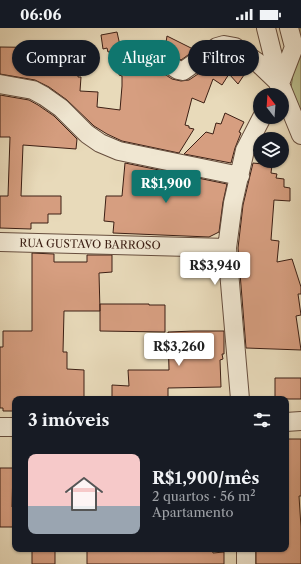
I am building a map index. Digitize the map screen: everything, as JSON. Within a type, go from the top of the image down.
[{"type":"street","points":[[266,28],[277,88]]},
{"type":"street","points":[[278,88],[294,47],[289,28]]},
{"type":"street","points":[[180,70],[183,71],[217,46],[230,46],[257,62],[276,88]]},
{"type":"street","points":[[0,84],[33,90],[44,96],[61,108],[87,134],[100,144],[119,151],[240,176]]},
{"type":"street","points":[[289,112],[301,135]]},
{"type":"street","points":[[240,396],[227,248],[233,203],[245,150],[258,124]]},
{"type":"street","name":"RUA GUSTAVO BARROSO","points":[[0,242],[227,248]]},
{"type":"street","points":[[289,422],[301,421]]},
{"type":"street","points":[[0,427],[12,427]]},
{"type":"street","points":[[246,552],[246,564]]},
{"type":"green space","points":[[295,28],[301,28],[301,117],[291,88],[297,46]]},
{"type":"building","points":[[117,32],[119,40],[108,40],[108,52],[107,48],[103,49],[101,35]]},
{"type":"building","points":[[167,36],[175,40],[166,40]]},
{"type":"building","points":[[180,42],[188,46],[188,55],[181,60]]},
{"type":"building","points":[[0,47],[12,47],[12,76],[81,77],[80,91],[98,92],[97,107],[120,110],[122,76],[167,76],[172,79],[181,81],[189,80],[195,76],[228,76],[222,85],[213,79],[204,103],[192,98],[185,125],[194,129],[179,153],[122,141],[94,126],[67,100],[49,87],[35,80],[0,74]]},
{"type":"building","points":[[231,76],[243,76],[238,84]]},
{"type":"building","points":[[0,95],[29,100],[38,105],[54,116],[77,139],[76,149],[23,145],[21,196],[61,196],[61,214],[48,214],[48,223],[31,223],[31,229],[0,228],[0,196],[8,196],[10,137],[0,137]]},
{"type":"building","points":[[225,113],[244,122],[239,132],[241,133],[231,163],[184,154],[206,132],[213,134],[216,123],[221,124]]},
{"type":"building","points":[[125,163],[227,184],[219,232],[209,237],[113,233],[114,222],[104,221],[106,196],[122,196]]},
{"type":"building","points":[[253,163],[253,168],[272,168],[271,173],[277,174],[276,178],[284,179],[284,187],[290,188],[290,201],[274,200],[271,240],[279,241],[277,262],[292,259],[301,287],[301,294],[298,294],[301,315],[296,316],[301,350],[246,348],[238,248],[243,205]]},
{"type":"building","points":[[32,253],[54,254],[54,262],[87,262],[87,255],[112,255],[112,272],[99,273],[100,311],[64,311],[63,352],[67,352],[67,369],[84,370],[84,396],[12,396],[12,411],[3,411],[3,408],[0,408],[0,347],[3,347],[3,331],[32,331]]},
{"type":"building","points":[[100,304],[165,305],[165,332],[100,331]]},
{"type":"building","points":[[224,331],[224,354],[222,354],[223,359],[220,360],[221,387],[168,388],[168,396],[112,396],[112,385],[129,386],[128,370],[169,370],[168,332]]},
{"type":"building","points":[[275,378],[301,378],[301,399],[289,399],[289,396],[275,396]]},
{"type":"building","points":[[289,439],[301,439],[301,496],[299,496],[301,564],[256,564],[256,552],[289,552]]},
{"type":"building","points":[[0,468],[12,468],[12,527],[0,527]]},
{"type":"building","points":[[32,552],[55,552],[55,564],[32,564]]},
{"type":"building","points":[[87,552],[224,552],[224,564],[87,564]]}]
